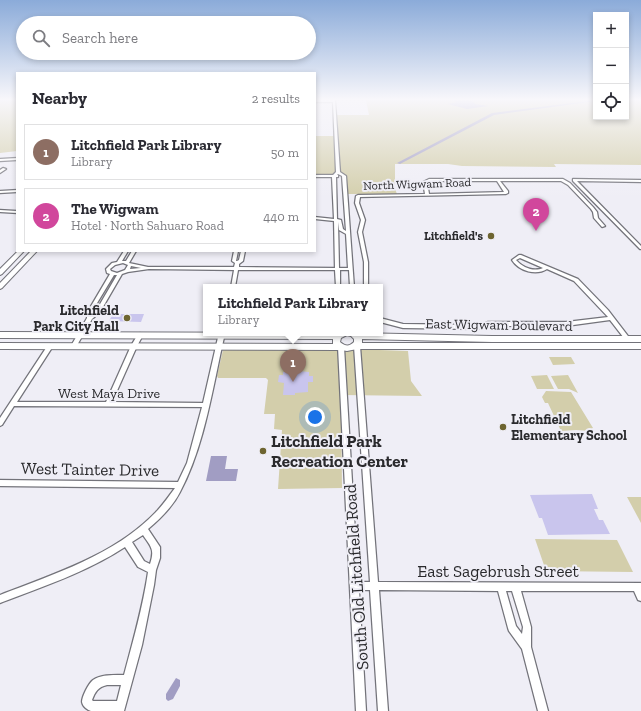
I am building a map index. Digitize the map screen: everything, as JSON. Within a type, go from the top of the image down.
[{"type":"street","points":[[336,133],[338,172],[334,176],[334,220],[338,284]]},
{"type":"street","points":[[0,160],[16,159]]},
{"type":"street","points":[[0,172],[4,169]]},
{"type":"street","points":[[338,172],[344,176]]},
{"type":"street","points":[[316,176],[344,176]]},
{"type":"street","points":[[344,176],[352,284]]},
{"type":"street","points":[[427,195],[425,182],[428,180],[561,180],[569,184],[592,208],[595,212],[596,218],[603,226]]},
{"type":"street","name":"North Wigwam Road","points":[[366,284],[366,262],[360,232],[363,220],[357,203],[357,197],[362,195],[471,193],[505,194],[506,191],[498,180]]},
{"type":"street","points":[[641,181],[574,180],[641,248]]},
{"type":"street","points":[[0,192],[16,191]]},
{"type":"street","points":[[0,208],[16,208]]},
{"type":"street","points":[[0,212],[16,212]]},
{"type":"street","points":[[316,218],[340,221],[341,230],[348,233]]},
{"type":"street","points":[[316,221],[334,220]]},
{"type":"street","points":[[633,241],[641,241]]},
{"type":"street","points":[[0,273],[20,252]]},
{"type":"street","points":[[0,287],[33,252]]},
{"type":"street","points":[[119,263],[125,252]]},
{"type":"street","points":[[127,271],[130,268],[128,264],[134,252]]},
{"type":"street","points":[[233,284],[237,269],[237,263],[234,261],[236,252]]},
{"type":"street","points":[[237,263],[241,261],[243,252]]},
{"type":"street","points":[[548,267],[539,271],[532,270],[516,264],[514,260],[520,256],[548,267],[576,280],[612,318],[630,343]]},
{"type":"street","points":[[149,268],[119,263],[109,268],[108,271],[112,274],[120,274],[127,271],[149,268],[350,269]]},
{"type":"street","points":[[90,318],[89,313],[112,274]]},
{"type":"street","points":[[74,346],[90,318],[98,312],[120,274]]},
{"type":"street","points":[[383,321],[403,326],[478,327],[488,324],[566,324],[612,318]]},
{"type":"street","points":[[0,335],[140,335],[221,338],[341,347],[348,349],[357,346],[359,341],[357,336]]},
{"type":"street","points":[[108,405],[140,335]]},
{"type":"street","name":"East Wigwam Boulevard","points":[[383,335],[630,343],[641,346]]},
{"type":"street","points":[[0,346],[134,346],[221,338],[280,336]]},
{"type":"street","points":[[338,336],[336,343],[341,347]]},
{"type":"street","points":[[0,599],[91,563],[127,542],[144,530],[171,500],[190,464],[221,338]]},
{"type":"street","name":"East Wigwam Boulevard","points":[[357,346],[630,343],[641,339]]},
{"type":"street","points":[[0,423],[50,346]]},
{"type":"street","name":"South Old Litchfield Road","points":[[357,346],[382,711]]},
{"type":"street","name":"South Old Litchfield Road","points":[[341,347],[361,711]]},
{"type":"street","name":"West Maya Drive","points":[[12,404],[205,405]]},
{"type":"street","name":"West Tainter Drive","points":[[0,483],[180,485]]},
{"type":"street","points":[[128,680],[98,681],[91,688],[87,702],[91,706],[120,709],[128,680],[150,585],[152,570],[155,563],[156,547],[144,530]]},
{"type":"street","points":[[127,542],[141,564],[152,570]]},
{"type":"street","name":"East Sagebrush Street","points":[[354,586],[639,587]]},
{"type":"street","points":[[501,586],[512,628],[526,647]]},
{"type":"street","points":[[515,586],[527,627],[526,647],[543,711]]},
{"type":"street","points":[[639,587],[641,597]]},
{"type":"shaded area","points":[[0,133],[16,133],[16,151],[0,153]]},
{"type":"shaded area","points":[[336,133],[641,133],[641,165],[554,164],[556,167],[395,164],[395,189],[397,194],[347,194],[346,175],[316,175],[316,136],[336,136]]},
{"type":"shaded area","points":[[226,348],[371,348],[380,350],[408,351],[411,381],[422,396],[341,395],[342,488],[278,489],[282,430],[274,429],[275,414],[264,414],[268,380],[266,378],[218,378],[217,376],[223,350]]},
{"type":"shaded area","points":[[549,357],[571,357],[575,364],[553,365]]},
{"type":"shaded area","points":[[547,375],[554,389],[537,389],[531,376]]},
{"type":"shaded area","points":[[568,375],[578,393],[569,389],[558,389],[551,376]]},
{"type":"shaded area","points":[[546,391],[571,392],[593,428],[591,431],[561,431],[548,403],[545,403],[542,397]]},
{"type":"shaded area","points":[[211,456],[227,456],[225,469],[238,469],[236,481],[206,481]]},
{"type":"shaded area","points":[[627,497],[641,497],[641,523]]},
{"type":"shaded area","points":[[535,539],[617,540],[633,572],[546,571]]},
{"type":"shaded area","points":[[176,678],[180,680],[180,686],[173,699],[168,701],[166,699],[166,694]]},
{"type":"building","name":"Litchfield Park City Hall","points":[[113,314],[144,314],[141,322],[109,321]]},
{"type":"building","points":[[288,370],[309,372],[309,376],[313,376],[313,382],[308,382],[308,392],[295,393],[295,395],[283,395],[284,383],[278,382],[279,375],[283,375],[283,372],[288,372]]},
{"type":"building","points":[[592,494],[598,509],[594,509],[599,520],[603,520],[610,534],[548,535],[542,518],[539,518],[530,495]]},
{"type":"waterway","points":[[399,163],[456,133]]},
{"type":"place","name":"The Wigwam","points":[[536,231]]},
{"type":"place","name":"Litchfield's","points":[[491,236]]},
{"type":"place","name":"Litchfield Park City Hall","points":[[127,318]]},
{"type":"place","name":"Litchfield Park Library","points":[[293,382]]},
{"type":"place","name":"Litchfield Elementary School","points":[[503,427]]},
{"type":"place","name":"Litchfield Park Recreation Center","points":[[263,451]]}]
